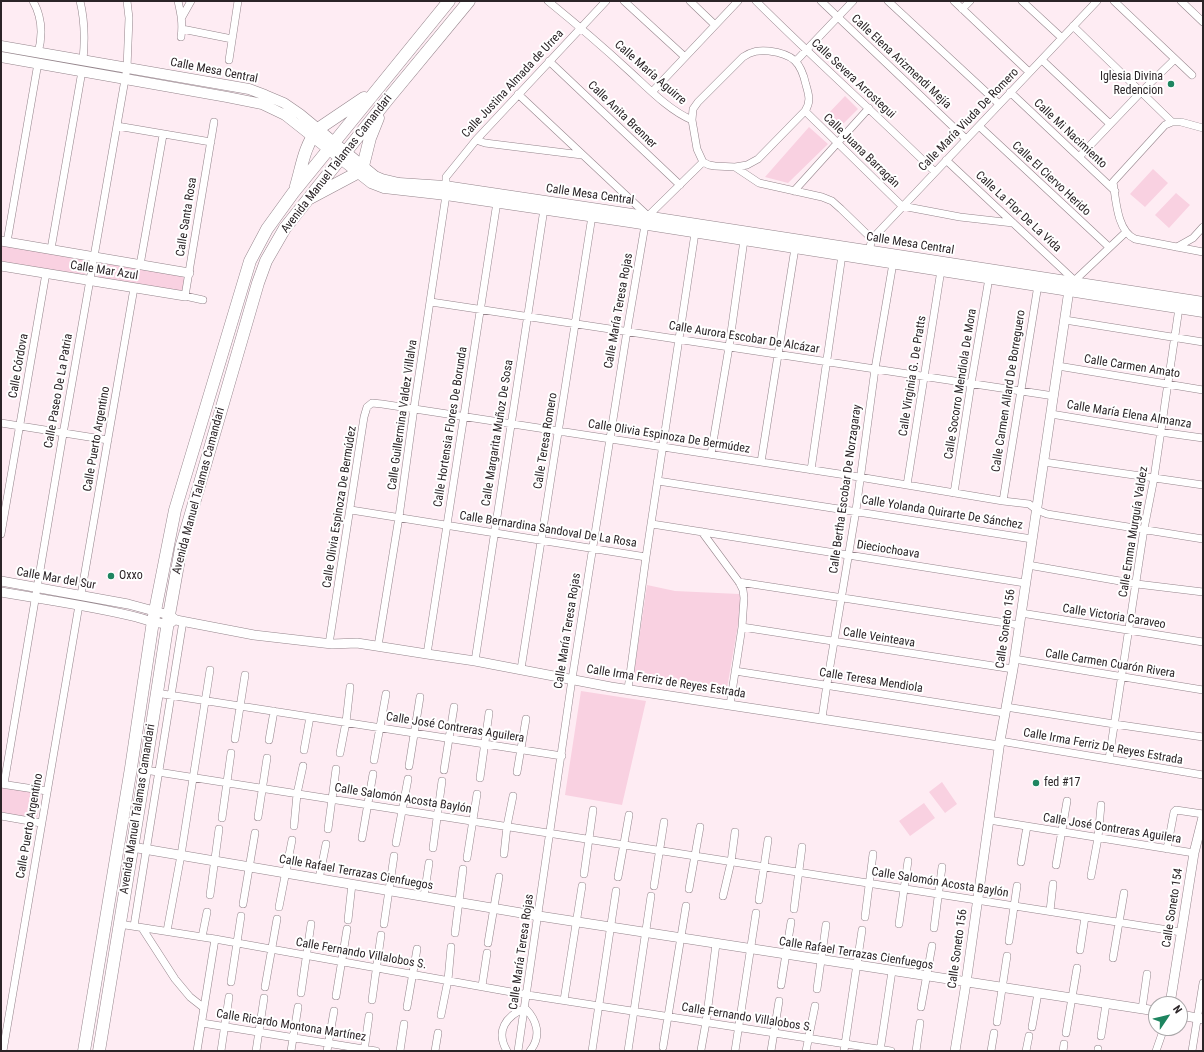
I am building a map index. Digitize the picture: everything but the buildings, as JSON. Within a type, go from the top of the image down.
[{"type":"main road","name":"Avenida Manuel Talamas Camandari","points":[[84,1051],[131,768],[154,616],[177,502],[242,284],[258,243],[294,191],[449,1]]},
{"type":"main road","name":"Avenida Manuel Talamas Camandari","points":[[99,1051],[145,770],[156,692],[174,620],[181,548],[258,283],[266,261],[285,228],[342,155],[469,1]]},
{"type":"main road","name":"Calle Mesa Central","points":[[1,46],[249,90],[285,115],[315,133],[360,170],[389,181],[868,255],[1203,302]]},
{"type":"main road","name":"Calle Mesa Central","points":[[1,57],[227,96],[264,99]]},
{"type":"main road","points":[[294,191],[302,163],[315,133],[376,89]]},
{"type":"main road","points":[[306,200],[360,170],[373,127],[388,99]]},
{"type":"main road","name":"Calle Mesa Central","points":[[446,191],[497,202],[592,216],[646,221],[695,232],[795,248],[842,255],[868,255],[893,263],[989,278],[1038,285],[1073,284],[1203,312]]},
{"type":"street","points":[[33,1],[37,10],[41,28],[41,42],[38,53]]},
{"type":"street","points":[[80,1],[84,22],[85,40],[83,60]]},
{"type":"street","name":"Calle Paseo De La Patria","points":[[2,784],[127,68],[129,18],[127,1]]},
{"type":"street","points":[[178,1],[182,17],[181,37]]},
{"type":"street","points":[[182,17],[191,1]]},
{"type":"street","points":[[229,60],[238,1]]},
{"type":"street","name":"Calle María Aguirre","points":[[548,1],[581,27],[652,92],[684,117],[692,120],[696,149],[703,162]]},
{"type":"street","name":"Calle Justina Almada de Urrea","points":[[446,191],[446,178],[450,171],[476,140],[606,1]]},
{"type":"street","points":[[624,1],[684,57]]},
{"type":"street","points":[[690,1],[715,25]]},
{"type":"street","points":[[652,92],[738,1]]},
{"type":"street","name":"Calle Severa Arrostegui","points":[[756,1],[806,51],[869,108],[935,172]]},
{"type":"street","name":"Calle Elena Arizmendi Mejía","points":[[821,1],[966,139]]},
{"type":"street","points":[[796,61],[853,1]]},
{"type":"street","points":[[888,1],[999,104]]},
{"type":"street","points":[[954,1],[1030,72]]},
{"type":"street","points":[[962,9],[970,1]]},
{"type":"street","points":[[1022,1],[1062,38]]},
{"type":"street","points":[[1114,1],[1192,75]]},
{"type":"street","points":[[1181,1],[1203,22]]},
{"type":"street","name":"Calle María Viuda De Romero","points":[[868,255],[872,239],[1042,60],[1093,2]]},
{"type":"street","points":[[1073,26],[1172,122]]},
{"type":"street","points":[[182,29],[232,38]]},
{"type":"street","points":[[518,94],[582,155],[646,221],[703,162],[715,166],[735,167],[747,165],[758,159],[805,111],[809,105],[810,98],[803,72],[796,61],[790,56],[761,50],[752,51],[743,57],[698,102],[694,109],[692,120]]},
{"type":"street","points":[[1078,157],[1175,59]]},
{"type":"street","points":[[1042,60],[1110,124]]},
{"type":"street","name":"Calle Anita Brenner","points":[[550,61],[680,185]]},
{"type":"street","points":[[4,241],[38,63]]},
{"type":"street","points":[[51,250],[82,71]]},
{"type":"street","name":"Calle Mi Nacimiento","points":[[1010,92],[1115,191]]},
{"type":"street","points":[[794,190],[869,108]]},
{"type":"street","name":"Calle Juana Barragán","points":[[805,111],[902,206]]},
{"type":"street","name":"Calle Santa Rosa","points":[[185,296],[214,122]]},
{"type":"street","points":[[1203,128],[1181,122],[1172,122],[1166,125],[1113,182],[1122,225],[1130,236],[1135,239],[1203,252]]},
{"type":"street","points":[[117,126],[211,142]]},
{"type":"street","name":"Calle El Ciervo Herido","points":[[979,126],[1109,247]]},
{"type":"street","points":[[140,265],[163,135]]},
{"type":"street","points":[[476,140],[485,143],[582,155]]},
{"type":"street","name":"Calle La Flor De La Vida","points":[[946,160],[1014,223],[1073,284]]},
{"type":"street","points":[[735,167],[759,184],[794,190],[822,197],[832,202],[872,239]]},
{"type":"street","name":"Calle Guillermina Valdez Villalva","points":[[378,646],[399,518],[446,191]]},
{"type":"street","name":"Calle Hortensia Flores De Borunda","points":[[427,654],[497,202]]},
{"type":"street","points":[[902,206],[960,217],[1014,223]]},
{"type":"street","name":"Calle Margarita Muñoz De Sosa","points":[[475,661],[544,209]]},
{"type":"street","name":"Calle Teresa Romero","points":[[521,669],[592,216]]},
{"type":"street","name":"Calle María Teresa Rojas","points":[[518,1051],[528,995],[572,679],[627,330],[646,221]]},
{"type":"street","points":[[1176,247],[1193,238],[1203,227]]},
{"type":"street","points":[[628,689],[646,557],[695,232]]},
{"type":"street","points":[[1073,284],[1126,232]]},
{"type":"street","points":[[711,454],[729,347],[744,240]]},
{"type":"street","name":"Calle Mar Azul","points":[[4,241],[189,273]]},
{"type":"street","points":[[761,462],[795,248]]},
{"type":"street","points":[[811,470],[842,255]]},
{"type":"street","name":"Calle Bertha Escobar De Norzagaray","points":[[822,718],[856,510],[859,477],[875,369],[893,263]]},
{"type":"street","name":"Calle Mar Azul","points":[[1,267],[90,280],[203,300]]},
{"type":"street","name":"Calle Virginia G. De Pratts","points":[[908,485],[941,270]]},
{"type":"street","name":"Calle Córdova","points":[[1,534],[46,273]]},
{"type":"street","name":"Calle Socorro Mendiola De Mora","points":[[954,493],[989,278]]},
{"type":"street","name":"Calle Soneto 156","points":[[955,1051],[1005,710],[1013,669],[1065,320],[1073,284]]},
{"type":"street","name":"Calle Carmen Allard De Borreguero","points":[[1003,501],[1038,285]]},
{"type":"street","name":"Calle Puerto Argentino","points":[[81,595],[134,288]]},
{"type":"street","name":"Calle Aurora Escobar De Alcázar","points":[[431,302],[627,330],[729,347],[1054,396]]},
{"type":"street","name":"Calle Emma Murguía Valdez","points":[[1109,759],[1137,584],[1144,529],[1154,478],[1179,308]]},
{"type":"street","points":[[1065,320],[1203,342]]},
{"type":"street","name":"Calle Carmen Amato","points":[[1058,366],[1203,390]]},
{"type":"street","name":"Calle Olivia Espinoza De Bermúdez","points":[[329,644],[351,510],[364,417],[367,408],[372,403],[559,430],[1029,504],[1037,510],[1047,514],[1203,539]]},
{"type":"street","name":"Calle María Elena Almanza","points":[[1051,414],[1203,438]]},
{"type":"street","points":[[1,423],[108,440]]},
{"type":"street","points":[[1044,462],[1203,485]]},
{"type":"street","name":"Calle Yolanda Quirarte De Sánchez","points":[[658,481],[856,510],[1032,539]]},
{"type":"street","name":"Calle Bernardina Sandoval De La Rosa","points":[[351,510],[646,557]]},
{"type":"street","name":"Dieciochoava","points":[[652,524],[1025,583]]},
{"type":"street","name":"Calle Irma Ferriz De Reyes Estrada","points":[[702,532],[739,582],[743,590],[744,598],[742,627],[730,704]]},
{"type":"street","points":[[1028,565],[1137,584],[1203,592]]},
{"type":"street","name":"Calle Mar del Sur","points":[[1,581],[81,595],[154,616]]},
{"type":"street","points":[[739,582],[1019,625]]},
{"type":"street","name":"Calle Mar del Sur","points":[[1,592],[154,616],[254,635],[329,644]]},
{"type":"street","name":"Calle Puerto Argentino","points":[[3,1051],[79,605]]},
{"type":"street","name":"Calle Victoria Caraveo","points":[[1021,613],[1203,642]]},
{"type":"street","points":[[174,620],[170,695],[146,850],[138,927],[175,979],[190,997],[204,1008]]},
{"type":"street","name":"Calle Veinteava","points":[[742,627],[1013,669]]},
{"type":"street","name":"Calle Irma Ferriz de Reyes Estrada","points":[[329,644],[354,642],[475,661],[628,689],[1000,744]]},
{"type":"street","name":"Calle Carmen Cuarón Rivera","points":[[1014,659],[1203,690]]},
{"type":"street","points":[[167,931],[181,855],[210,670]]},
{"type":"street","name":"Calle Teresa Mendiola","points":[[735,671],[1203,737]]},
{"type":"street","points":[[235,739],[245,675]]},
{"type":"street","points":[[340,753],[346,722],[350,687]]},
{"type":"street","name":"Calle José Contreras Aguilera","points":[[156,692],[562,756]]},
{"type":"street","points":[[374,760],[386,694]]},
{"type":"street","points":[[409,766],[420,697]]},
{"type":"street","points":[[444,770],[454,707]]},
{"type":"street","points":[[269,740],[274,711]]},
{"type":"street","points":[[480,778],[489,712]]},
{"type":"street","points":[[304,750],[310,717]]},
{"type":"street","points":[[517,772],[526,719]]},
{"type":"street","name":"Calle Irma Ferriz De Reyes Estrada","points":[[1000,744],[1109,759],[1203,775]]},
{"type":"street","points":[[222,818],[231,753]]},
{"type":"street","points":[[258,817],[267,758]]},
{"type":"street","points":[[294,826],[297,794],[303,766]]},
{"type":"street","points":[[328,829],[336,769]]},
{"type":"street","name":"Calle Salomón Acosta Baylón","points":[[145,770],[1181,932]]},
{"type":"street","points":[[362,838],[373,774]]},
{"type":"street","points":[[396,843],[408,779]]},
{"type":"street","points":[[432,848],[438,816],[442,781]]},
{"type":"street","points":[[2,784],[47,791]]},
{"type":"street","points":[[467,858],[477,794]]},
{"type":"street","points":[[504,854],[507,826],[513,796]]},
{"type":"street","points":[[1056,864],[1067,801]]},
{"type":"street","points":[[1090,876],[1098,838],[1101,805]]},
{"type":"street","points":[[584,874],[594,810]]},
{"type":"street","points":[[1167,849],[1174,812],[1176,810],[1203,815]]},
{"type":"street","points":[[618,877],[629,815]]},
{"type":"street","name":"Calle Soneto 154","points":[[1171,996],[1194,853],[1203,815]]},
{"type":"street","points":[[1,816],[41,823]]},
{"type":"street","name":"Calle José Contreras Aguilera","points":[[989,820],[1194,853]]},
{"type":"street","points":[[654,886],[658,851],[664,822]]},
{"type":"street","name":"Calle José Contreras Aguilera","points":[[1021,862],[1027,826]]},
{"type":"street","points":[[689,889],[700,827]]},
{"type":"street","points":[[210,895],[219,830]]},
{"type":"street","points":[[723,896],[731,862],[735,832]]},
{"type":"street","points":[[243,904],[255,833]]},
{"type":"street","points":[[279,907],[292,840]]},
{"type":"street","points":[[759,900],[768,840]]},
{"type":"street","points":[[320,879],[326,844]]},
{"type":"street","name":"Calle Rafael Terrazas Cienfuegos","points":[[132,847],[682,939],[1148,1010]]},
{"type":"street","points":[[794,909],[802,847]]},
{"type":"street","points":[[865,917],[874,854]]},
{"type":"street","points":[[384,924],[394,856]]},
{"type":"street","points":[[898,924],[908,861]]},
{"type":"street","points":[[424,896],[429,863]]},
{"type":"street","points":[[934,928],[942,867]]},
{"type":"street","points":[[455,933],[463,869]]},
{"type":"street","points":[[488,943],[499,877]]},
{"type":"street","points":[[348,920],[352,884]]},
{"type":"street","points":[[1050,911],[1053,884]]},
{"type":"street","points":[[564,1000],[582,886]]},
{"type":"street","points":[[1009,941],[1017,886]]},
{"type":"street","points":[[592,1051],[616,891]]},
{"type":"street","points":[[1113,958],[1124,893]]},
{"type":"street","points":[[628,1051],[635,1011],[650,896]]},
{"type":"street","points":[[663,1047],[682,939],[686,906]]},
{"type":"street","points":[[202,937],[207,912]]},
{"type":"street","points":[[735,1051],[756,913]]},
{"type":"street","points":[[232,982],[241,916]]},
{"type":"street","points":[[1080,950],[1085,917]]},
{"type":"street","points":[[265,987],[277,919]]},
{"type":"street","points":[[781,985],[787,955],[791,922]]},
{"type":"street","name":"Calle Fernando Villalobos S.","points":[[119,924],[215,939],[528,995],[808,1038],[845,1048],[891,1051]]},
{"type":"street","points":[[301,993],[311,924]]},
{"type":"street","points":[[817,989],[826,925]]},
{"type":"street","points":[[336,996],[347,930]]},
{"type":"street","points":[[845,1048],[862,930]]},
{"type":"street","points":[[372,1000],[381,935]]},
{"type":"street","points":[[197,1051],[215,939]]},
{"type":"street","points":[[700,1050],[706,1022],[716,944]]},
{"type":"street","points":[[921,1007],[932,946]]},
{"type":"street","points":[[441,1015],[448,980],[451,947]]},
{"type":"street","points":[[407,1007],[417,949]]},
{"type":"street","points":[[482,986],[487,953]]},
{"type":"street","points":[[997,1022],[1007,956]]},
{"type":"street","points":[[1066,1033],[1077,968]]},
{"type":"street","points":[[880,1050],[892,972]]},
{"type":"street","points":[[1142,1009],[1147,974]]},
{"type":"street","points":[[1192,1051],[1200,1018],[1203,983]]},
{"type":"street","points":[[1032,1027],[1038,994]]},
{"type":"street","points":[[220,1051],[229,998]]},
{"type":"street","points":[[256,1051],[264,998]]},
{"type":"street","points":[[771,1051],[779,1001]]},
{"type":"street","points":[[1101,1036],[1106,1004]]},
{"type":"street","points":[[806,1051],[814,1006]]},
{"type":"street","points":[[291,1051],[298,1007]]},
{"type":"street","points":[[507,1051],[502,1038],[506,1021],[510,1016],[525,1008],[531,1014],[537,1028],[537,1038],[530,1051]]},
{"type":"street","points":[[327,1051],[334,1011]]},
{"type":"street","points":[[364,1050],[369,1016]]},
{"type":"street","points":[[1188,1016],[1200,1018]]},
{"type":"street","name":"Calle Ricardo Montona Martínez","points":[[202,1023],[376,1051]]},
{"type":"street","points":[[916,1051],[920,1023]]},
{"type":"street","points":[[400,1051],[404,1024]]},
{"type":"street","points":[[991,1051],[994,1032]]},
{"type":"street","points":[[435,1051],[438,1033]]},
{"type":"street","points":[[1026,1051],[1029,1036]]},
{"type":"street","points":[[1156,1051],[1161,1036]]},
{"type":"shaded area","points":[[845,96],[858,109],[838,129],[825,117]]},
{"type":"shaded area","points":[[809,127],[828,144],[788,183],[765,177]]},
{"type":"shaded area","points":[[1153,169],[1168,183],[1145,207],[1130,194]]},
{"type":"shaded area","points":[[1176,193],[1190,205],[1169,228],[1155,215]]},
{"type":"shaded area","points":[[1,244],[84,258],[87,261],[86,273],[80,276],[1,262]]},
{"type":"shaded area","points":[[101,263],[183,275],[184,287],[180,293],[98,278]]},
{"type":"shaded area","points":[[647,585],[675,591],[739,594],[742,602],[726,694],[633,679]]},
{"type":"shaded area","points":[[581,691],[646,701],[622,805],[565,795]]},
{"type":"shaded area","points":[[942,782],[957,804],[945,813],[929,792]]},
{"type":"shaded area","points":[[1,785],[41,792],[37,820],[1,814]]},
{"type":"shaded area","points":[[924,803],[935,818],[910,836],[899,821]]},
{"type":"place","name":"Iglesia Divina Redencion","points":[[1171,84]]},
{"type":"place","name":"Oxxo","points":[[111,576]]},
{"type":"place","name":"fed #17","points":[[1036,783]]}]
